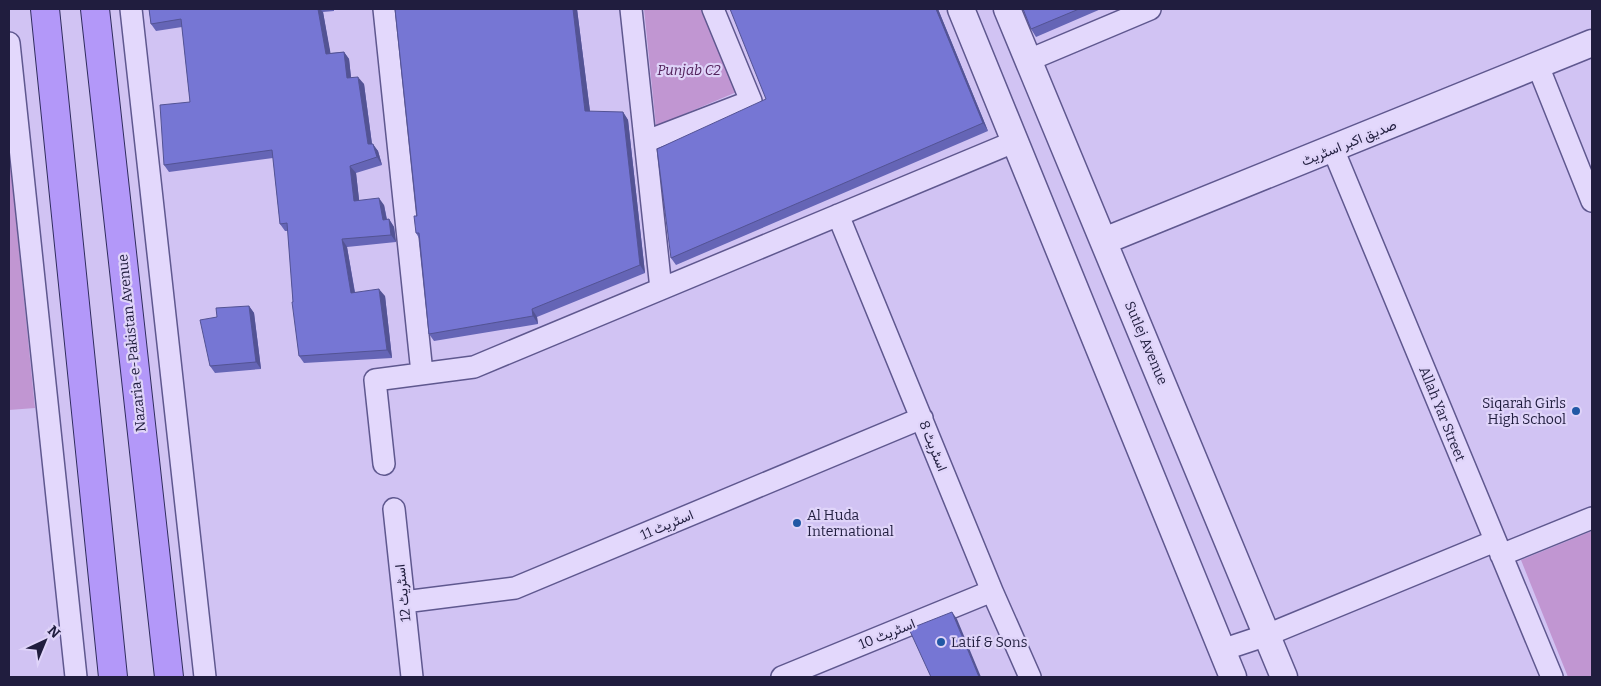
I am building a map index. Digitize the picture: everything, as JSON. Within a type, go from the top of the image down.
[{"type":"main road","name":"Nazaria-e-Pakistan Avenue","points":[[95,9],[169,677]]},
{"type":"main road","points":[[46,11],[112,677]]},
{"type":"street","points":[[131,9],[205,677]]},
{"type":"street","points":[[384,9],[422,373]]},
{"type":"street","points":[[632,9],[661,289]]},
{"type":"street","points":[[647,141],[751,101],[713,9]]},
{"type":"street","points":[[961,9],[1233,677]]},
{"type":"street","name":"Sutlej Avenue","points":[[1007,9],[1284,677]]},
{"type":"street","points":[[1028,60],[1150,9]]},
{"type":"street","points":[[9,43],[76,677]]},
{"type":"street","name":"صدیق اکبر اسٹریٹ","points":[[1104,241],[1333,150],[1592,43]]},
{"type":"street","points":[[1538,66],[1592,201]]},
{"type":"street","points":[[384,464],[375,380],[474,367],[1016,141]]},
{"type":"street","name":"Allah Yar Street","points":[[1333,150],[1552,677]]},
{"type":"street","name":"اسٹریٹ 8","points":[[838,215],[992,590],[1030,677]]},
{"type":"street","name":"اسٹریٹ 11","points":[[404,602],[515,588],[922,418]]},
{"type":"street","name":"اسٹریٹ 12","points":[[394,510],[412,677]]},
{"type":"street","points":[[1222,650],[1267,636],[1498,548],[1592,518]]},
{"type":"street","name":"اسٹریٹ 10","points":[[782,677],[992,590]]},
{"type":"green space","name":"Punjab C2","points":[[644,9],[704,9],[739,91],[656,126]]},
{"type":"green space","points":[[9,152],[35,408],[9,410]]},
{"type":"green space","points":[[1592,531],[1592,677],[1568,677],[1521,560]]},
{"type":"building","points":[[149,9],[318,9],[326,54],[344,52],[347,78],[358,77],[368,144],[373,144],[377,157],[350,166],[354,201],[379,198],[383,220],[389,219],[391,235],[342,239],[351,293],[379,289],[387,350],[299,356],[292,302],[287,223],[280,224],[272,150],[164,165],[160,105],[190,102],[181,19],[151,24]]},
{"type":"building","points":[[395,9],[573,9],[585,111],[623,112],[640,265],[532,309],[533,316],[429,334],[419,233],[416,233],[414,216],[417,216]]},
{"type":"building","points":[[730,9],[936,9],[983,123],[671,258],[657,149],[766,99]]},
{"type":"building","points":[[1023,9],[1079,9],[1031,29]]},
{"type":"building","points":[[249,306],[256,362],[210,366],[200,320],[217,317],[216,308]]},
{"type":"building","name":"Latif & Sons","points":[[952,612],[979,677],[931,677],[909,629]]},
{"type":"place","name":"Siqarah Girls High School","points":[[1576,411]]},
{"type":"place","name":"Al Huda International","points":[[797,523]]},
{"type":"place","name":"Latif & Sons","points":[[941,642]]}]
